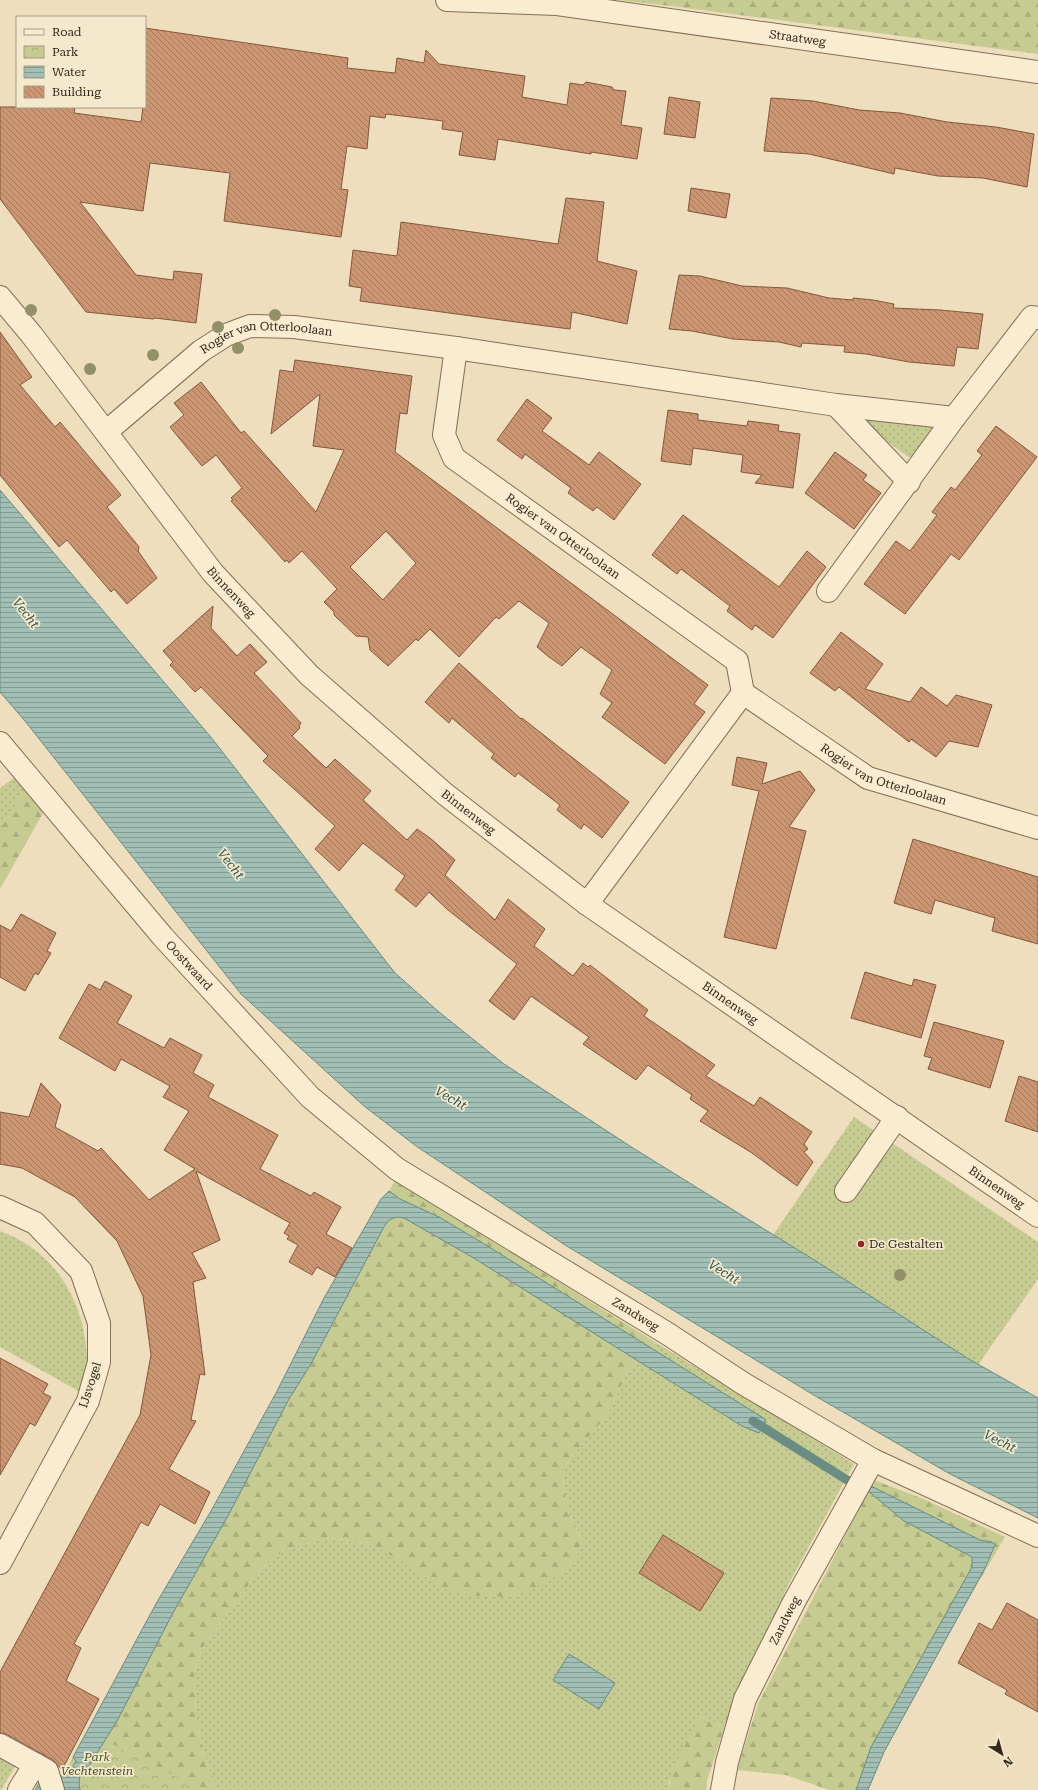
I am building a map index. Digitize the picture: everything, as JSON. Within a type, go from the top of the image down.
[{"type":"street","name":"Straatweg","points":[[447,0],[557,2],[1038,72]]},
{"type":"street","name":"Binnenweg","points":[[0,297],[31,334],[214,573],[309,675],[445,794],[587,904],[1038,1216]]},
{"type":"street","points":[[828,591],[909,482],[954,418],[1032,317],[1038,318]]},
{"type":"street","name":"Rogier van Otterloolaan","points":[[106,432],[201,351],[226,335],[250,326],[294,327],[456,348],[836,405],[954,418]]},
{"type":"street","name":"Rogier van Otterloolaan","points":[[456,348],[444,435],[454,458],[737,662],[743,693],[868,778],[1038,828]]},
{"type":"street","points":[[836,405],[909,482]]},
{"type":"street","points":[[587,904],[743,693]]},
{"type":"street","name":"Oostwaard","points":[[0,743],[163,937],[310,1097],[397,1169]]},
{"type":"street","points":[[846,1191],[897,1117]]},
{"type":"street","name":"Zandweg","points":[[397,1169],[668,1334],[744,1384],[873,1460],[1038,1536]]},
{"type":"street","name":"IJsvogel","points":[[0,1207],[35,1223],[81,1270],[99,1323],[99,1362],[88,1401],[0,1563]]},
{"type":"street","name":"Zandweg","points":[[722,1790],[726,1762],[745,1699],[794,1602],[873,1460]]},
{"type":"street","points":[[0,1745],[45,1775],[19,1790]]},
{"type":"green space","points":[[619,0],[1038,0],[1038,54],[679,7]]},
{"type":"green space","points":[[865,418],[935,427],[913,457],[908,457],[864,424],[862,419]]},
{"type":"green space","points":[[19,774],[29,785],[0,829],[0,788]]},
{"type":"green space","points":[[29,785],[47,806],[0,889],[0,829]]},
{"type":"green space","points":[[854,1117],[1038,1242],[1038,1279],[978,1365],[773,1235]]},
{"type":"green space","points":[[395,1180],[655,1342],[626,1375],[608,1414],[568,1461],[563,1477],[567,1509],[583,1541],[577,1558],[562,1572],[548,1582],[510,1597],[474,1596],[449,1591],[379,1548],[346,1540],[328,1538],[284,1550],[258,1572],[203,1647],[194,1674],[196,1714],[203,1751],[217,1790],[76,1790],[74,1787]]},
{"type":"green space","points":[[0,1231],[20,1240],[37,1252],[52,1266],[74,1301],[86,1341],[87,1367],[82,1393],[0,1347]]},
{"type":"green space","points":[[655,1342],[854,1464],[788,1585],[724,1728],[701,1716],[669,1782],[668,1790],[217,1790],[203,1751],[196,1714],[194,1674],[203,1647],[258,1572],[284,1550],[328,1538],[346,1540],[379,1548],[412,1567],[583,1541],[567,1509],[563,1477],[568,1461],[608,1414],[626,1375]]},
{"type":"green space","points":[[874,1480],[921,1498],[1005,1537],[926,1672],[863,1790],[829,1790],[786,1775],[737,1770],[758,1704]]},
{"type":"green space","points":[[701,1716],[724,1728],[707,1781],[706,1790],[668,1790],[674,1766]]},
{"type":"green space","name":"Park Vechtenstein","points":[[87,1731],[203,1790],[55,1790]]},
{"type":"green space","points":[[0,1756],[16,1765],[1,1790],[0,1790]]},
{"type":"water","name":"Vecht","points":[[0,490],[210,736],[395,973],[439,1012],[504,1064],[633,1148],[819,1263],[967,1358],[1038,1398],[1038,1518],[950,1474],[817,1397],[565,1245],[416,1146],[364,1106],[241,994],[25,721],[0,692]]},
{"type":"water","points":[[389,1191],[400,1199],[439,1217],[481,1242],[765,1419],[765,1423],[759,1433],[742,1426],[472,1257],[404,1218],[395,1217],[391,1219],[385,1225],[312,1362],[289,1399],[229,1514],[174,1611],[117,1721],[89,1766],[85,1766],[83,1769],[79,1780],[80,1790],[35,1790],[40,1781],[60,1775],[63,1777],[67,1769],[71,1770],[76,1761],[73,1757],[157,1602],[211,1511],[276,1393],[324,1298],[381,1199]]},
{"type":"water","points":[[871,1486],[980,1540],[992,1542],[995,1545],[985,1568],[884,1752],[868,1790],[856,1790],[871,1747],[972,1567],[972,1557],[904,1521],[868,1491]]},
{"type":"water","points":[[569,1654],[615,1683],[599,1709],[553,1680]]},
{"type":"building","points":[[146,28],[348,58],[347,68],[395,73],[397,58],[424,63],[426,50],[439,64],[525,76],[522,97],[567,105],[570,83],[583,85],[586,82],[612,87],[614,90],[626,91],[621,125],[642,128],[637,159],[591,152],[591,154],[498,139],[495,160],[459,155],[463,132],[442,129],[443,121],[386,114],[385,118],[370,116],[367,149],[347,146],[341,189],[348,190],[341,237],[224,221],[230,173],[150,163],[143,211],[80,202],[136,275],[173,280],[174,271],[202,274],[196,323],[86,312],[0,199],[0,107],[75,108],[74,113],[141,122],[143,108],[146,108]]},
{"type":"building","points":[[669,97],[700,102],[695,138],[664,134]]},
{"type":"building","points":[[771,98],[813,101],[859,110],[900,113],[947,122],[996,127],[1034,134],[1027,187],[983,178],[938,176],[895,168],[894,174],[809,154],[764,151]]},
{"type":"building","points":[[691,188],[730,194],[726,218],[688,211]]},
{"type":"building","points":[[566,198],[604,202],[597,261],[637,271],[627,324],[572,312],[570,329],[360,301],[362,288],[349,286],[353,250],[397,256],[401,222],[558,244]]},
{"type":"building","points":[[679,275],[700,276],[742,286],[787,288],[829,298],[873,300],[894,304],[893,308],[983,314],[978,349],[957,347],[954,366],[909,362],[866,354],[844,352],[845,346],[802,343],[801,347],[779,342],[733,339],[692,331],[669,329]]},
{"type":"building","points":[[0,332],[32,377],[20,385],[55,427],[60,422],[121,495],[107,507],[139,547],[138,551],[157,578],[127,604],[114,589],[111,592],[67,540],[59,547],[0,475]]},
{"type":"building","points":[[295,360],[412,376],[407,414],[400,413],[395,452],[708,685],[694,704],[705,712],[665,764],[602,717],[612,703],[600,694],[612,670],[581,647],[562,666],[549,657],[537,647],[549,623],[519,601],[499,619],[496,617],[459,657],[430,629],[418,641],[416,639],[388,666],[370,650],[368,637],[356,636],[334,615],[334,612],[324,602],[337,589],[302,551],[289,563],[287,560],[285,562],[231,501],[233,500],[231,498],[242,488],[216,455],[202,466],[170,427],[184,415],[174,403],[201,382],[241,433],[244,431],[316,512],[344,450],[313,446],[320,394],[271,434],[280,370],[293,372]],"holes":[[[386,531],[416,563],[383,600],[350,567]]]},
{"type":"building","points":[[527,399],[552,418],[542,431],[589,465],[599,452],[641,484],[614,520],[597,507],[593,511],[568,493],[571,488],[525,454],[522,459],[497,440]]},
{"type":"building","points":[[668,410],[698,414],[698,420],[747,426],[748,421],[779,425],[778,431],[800,434],[793,488],[755,483],[762,475],[741,472],[743,455],[693,448],[691,465],[661,461]]},
{"type":"building","points":[[996,426],[1037,457],[959,560],[951,554],[905,614],[864,584],[896,541],[910,551],[937,515],[932,512],[951,487],[955,490],[982,455],[977,451]]},
{"type":"building","points":[[835,452],[867,475],[863,480],[881,493],[854,529],[805,493]]},
{"type":"building","points":[[683,515],[779,587],[807,551],[826,567],[773,638],[755,625],[752,630],[727,611],[730,606],[681,569],[677,574],[652,555]]},
{"type":"building","points":[[213,606],[211,628],[237,656],[250,644],[267,662],[254,673],[301,723],[299,726],[300,728],[292,736],[326,768],[335,759],[371,791],[363,800],[407,840],[417,829],[430,838],[455,860],[445,875],[495,920],[508,899],[545,929],[534,946],[573,976],[583,963],[588,967],[590,965],[648,1010],[644,1016],[715,1065],[706,1076],[754,1106],[760,1097],[812,1132],[804,1144],[808,1149],[804,1152],[813,1162],[797,1186],[752,1153],[700,1121],[708,1111],[690,1099],[692,1095],[648,1065],[636,1080],[583,1044],[589,1037],[531,996],[514,1020],[489,1001],[517,964],[448,910],[429,892],[416,907],[395,890],[405,876],[363,843],[339,871],[315,849],[335,826],[263,761],[268,756],[201,687],[195,692],[170,665],[173,662],[163,651]]},
{"type":"building","points":[[841,632],[883,664],[865,689],[910,702],[921,687],[947,706],[956,695],[992,705],[978,747],[949,741],[936,757],[911,739],[909,742],[839,687],[835,691],[810,673]]},
{"type":"building","points":[[459,663],[521,719],[522,718],[629,802],[602,838],[584,824],[581,829],[557,810],[560,805],[518,773],[515,777],[491,758],[494,754],[452,718],[449,723],[425,702]]},
{"type":"building","points":[[737,757],[767,763],[762,784],[800,771],[815,790],[789,827],[806,831],[776,949],[724,937],[759,791],[732,785]]},
{"type":"building","points":[[913,839],[1038,877],[1038,944],[992,931],[995,918],[935,900],[931,914],[894,903]]},
{"type":"building","points":[[21,914],[56,933],[47,951],[51,953],[38,975],[35,973],[25,991],[0,977],[0,925],[11,931]]},
{"type":"building","points":[[865,972],[912,986],[914,979],[936,985],[921,1038],[851,1018]]},
{"type":"building","points":[[105,981],[132,996],[117,1023],[164,1048],[170,1038],[202,1055],[193,1073],[214,1085],[208,1097],[278,1135],[260,1169],[311,1196],[314,1192],[341,1207],[326,1234],[352,1248],[335,1277],[317,1267],[312,1275],[289,1262],[298,1245],[287,1239],[289,1236],[284,1233],[290,1223],[196,1171],[220,1240],[192,1253],[206,1278],[193,1282],[205,1375],[200,1374],[191,1420],[196,1421],[169,1469],[210,1492],[195,1524],[160,1504],[148,1526],[141,1522],[74,1644],[81,1648],[66,1681],[99,1699],[62,1770],[53,1760],[6,1734],[0,1733],[0,1672],[140,1415],[151,1355],[143,1296],[117,1241],[75,1197],[22,1168],[0,1164],[0,1112],[29,1117],[41,1083],[61,1105],[55,1127],[98,1151],[101,1148],[149,1200],[195,1169],[164,1150],[189,1111],[163,1097],[170,1086],[121,1059],[115,1071],[59,1038],[89,984],[100,990]]},
{"type":"building","points":[[934,1022],[1004,1041],[990,1088],[928,1069],[932,1058],[924,1056]]},
{"type":"building","points":[[1019,1076],[1038,1082],[1038,1132],[1005,1121]]},
{"type":"building","points":[[0,1358],[48,1384],[43,1393],[51,1397],[35,1426],[30,1423],[0,1475]]},
{"type":"building","points":[[663,1535],[724,1573],[700,1611],[639,1573]]},
{"type":"building","points":[[1007,1603],[1038,1620],[1038,1712],[1005,1694],[1007,1690],[958,1663],[979,1623],[992,1630]]},
{"type":"waterway","points":[[753,1421],[847,1480],[860,1485]]},
{"type":"place","name":"De Gestalten","points":[[861,1244]]}]
